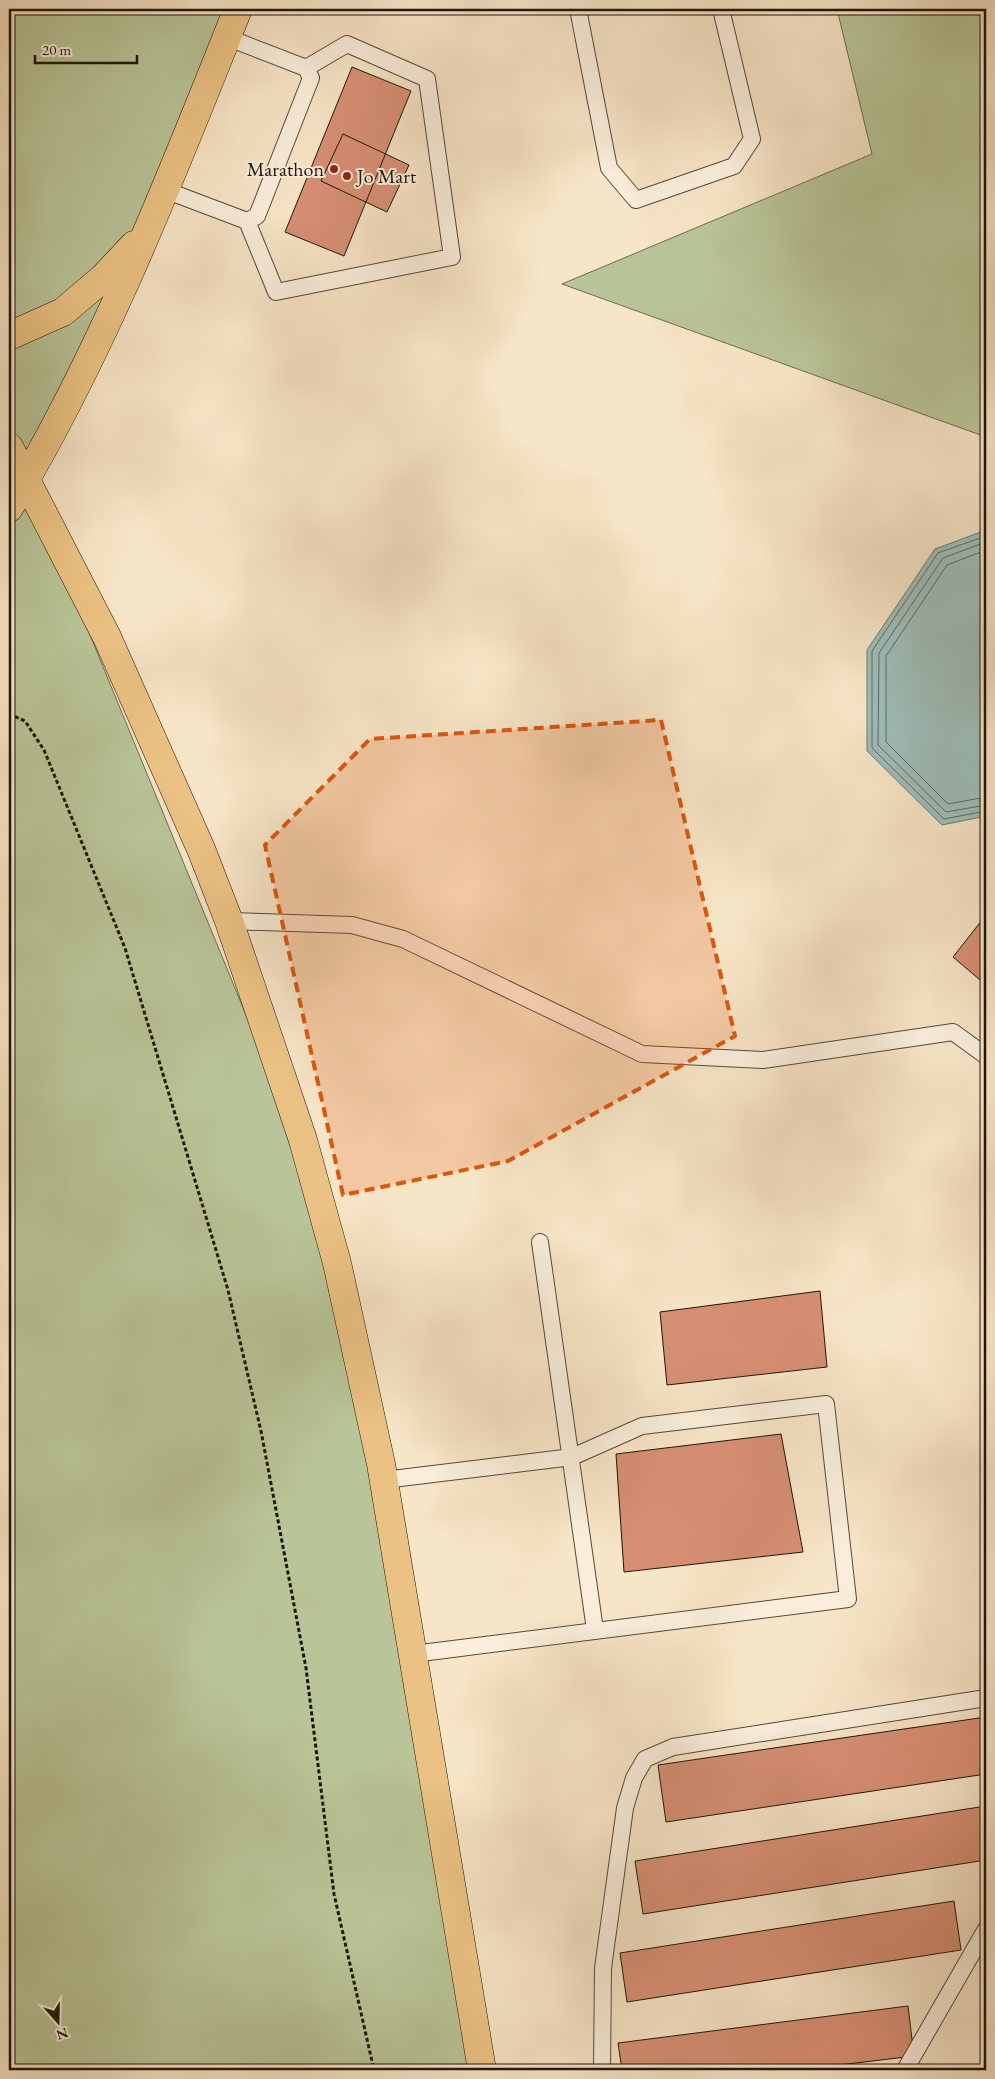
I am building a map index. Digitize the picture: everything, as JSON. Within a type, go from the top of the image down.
[{"type":"main road","points":[[9,508],[88,365],[151,225],[238,9]]},
{"type":"main road","points":[[9,336],[63,312],[103,278],[151,225]]},
{"type":"main road","points":[[9,447],[107,637],[201,849],[229,921],[303,1140],[339,1272],[384,1480],[482,2070]]},
{"type":"lane","points":[[578,9],[609,168],[636,200],[734,166],[752,139],[721,9]]},
{"type":"lane","points":[[226,37],[306,68],[311,78],[257,216],[247,221]]},
{"type":"lane","points":[[165,190],[247,221],[276,292],[452,257],[427,78],[348,44],[306,68]]},
{"type":"lane","points":[[229,921],[352,925],[403,939],[642,1054],[763,1060],[953,1032],[986,1056]]},
{"type":"lane","points":[[540,1242],[596,1630]]},
{"type":"lane","points":[[384,1480],[572,1457],[642,1426],[826,1404],[848,1599],[413,1654]]},
{"type":"lane","points":[[602,2070],[603,1968],[625,1808],[634,1778],[645,1759],[673,1747],[986,1698]]},
{"type":"lane","points":[[906,2070],[986,1929]]},
{"type":"path","points":[[9,714],[25,721],[44,750],[68,804],[125,948],[228,1290],[261,1431],[304,1659],[334,1894],[374,2070]]},
{"type":"highlighted area","points":[[661,720],[735,1036],[508,1161],[343,1195],[265,845],[370,739]]},
{"type":"green space","points":[[9,9],[236,9],[26,479],[317,1188],[482,2070],[9,2070]]},
{"type":"green space","points":[[837,9],[986,9],[986,437],[562,284],[872,154]]},
{"type":"water","points":[[986,530],[986,816],[942,825],[867,751],[867,650],[935,549]]},
{"type":"building","points":[[352,67],[411,91],[344,256],[285,232]]},
{"type":"building","points":[[343,134],[409,165],[387,212],[321,181]]},
{"type":"building","points":[[986,915],[986,985],[953,957]]},
{"type":"building","points":[[820,1291],[827,1367],[667,1385],[660,1312]]},
{"type":"building","points":[[781,1434],[803,1552],[624,1572],[616,1454]]},
{"type":"building","points":[[986,1717],[986,1774],[666,1822],[658,1765]]},
{"type":"building","points":[[986,1806],[986,1860],[643,1914],[635,1861]]},
{"type":"building","points":[[954,1901],[961,1950],[627,2002],[620,1953]]},
{"type":"building","points":[[908,2006],[914,2056],[798,2070],[622,2070],[618,2043]]},
{"type":"place","name":"Marathon","points":[[334,169]]},
{"type":"place","name":"Jo Mart","points":[[347,176]]}]
